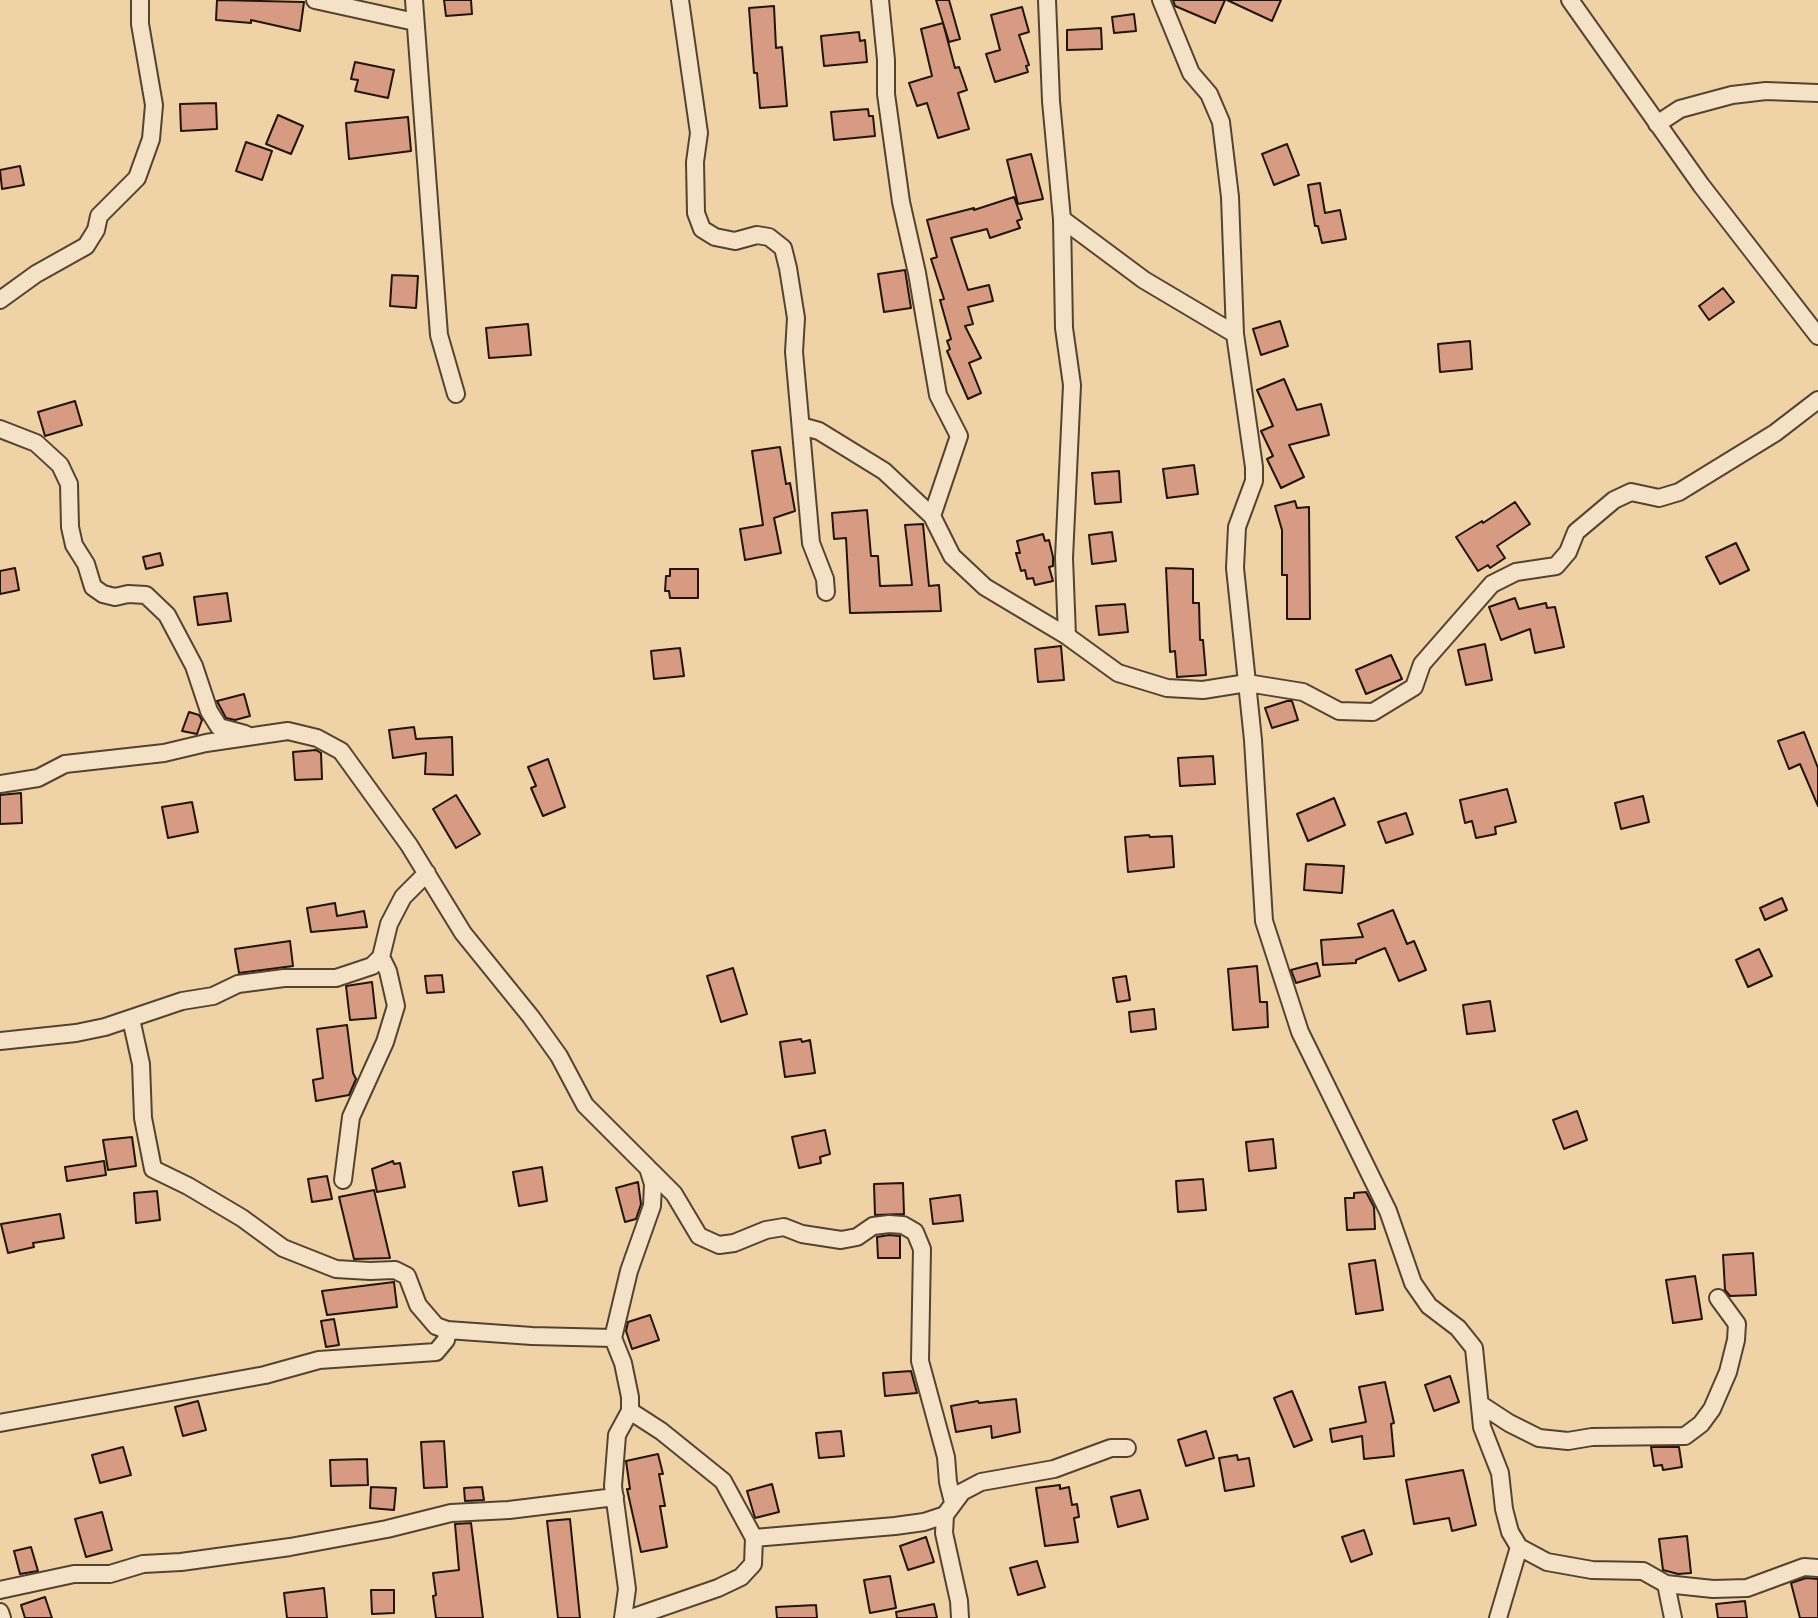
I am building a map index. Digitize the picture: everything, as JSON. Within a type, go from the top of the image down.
[{"type":"street","points":[[0,300],[36,274],[86,246],[96,230],[99,216],[137,178],[151,139],[154,105],[140,24],[140,0]]},
{"type":"street","points":[[315,0],[415,22]]},
{"type":"street","points":[[414,0],[439,335],[456,394]]},
{"type":"street","points":[[680,0],[699,133],[695,162],[696,213],[702,229],[715,237],[735,241],[757,235],[769,237],[783,248],[796,318],[794,352],[811,543],[825,579],[826,592]]},
{"type":"street","points":[[880,0],[886,94],[901,202],[938,395],[959,436],[932,516]]},
{"type":"street","points":[[1047,0],[1051,101],[1062,219],[1064,328],[1072,385],[1064,558],[1067,636]]},
{"type":"street","points":[[1161,0],[1191,73],[1209,94],[1221,122],[1230,197],[1235,334],[1254,467],[1254,481],[1237,527],[1235,546],[1264,921],[1300,1032],[1367,1174],[1388,1211],[1413,1283],[1429,1306],[1458,1328],[1474,1348],[1482,1427],[1500,1473],[1510,1532],[1519,1547],[1547,1562],[1592,1570],[1643,1571],[1666,1584],[1713,1589],[1747,1588],[1804,1567],[1818,1568]]},
{"type":"street","points":[[1570,0],[1657,124],[1818,336]]},
{"type":"street","points":[[1657,124],[1680,109],[1732,95],[1766,91],[1818,93]]},
{"type":"street","points":[[1062,219],[1144,280],[1235,334]]},
{"type":"street","points":[[801,426],[819,431],[884,471],[932,516],[952,556],[985,587],[1067,636],[1118,673],[1167,688],[1203,690],[1247,683],[1303,692],[1339,711],[1373,712],[1414,687],[1422,664],[1492,584],[1516,572],[1556,566],[1568,552],[1576,532],[1614,500],[1631,492],[1659,498],[1679,492],[1775,433],[1818,400]]},
{"type":"street","points":[[0,429],[36,443],[60,465],[69,484],[70,527],[74,545],[86,564],[93,587],[115,597],[146,595],[167,615],[194,666],[209,711],[219,727],[250,736]]},
{"type":"street","points":[[0,784],[38,778],[65,764],[164,753],[250,736],[288,731],[317,738],[341,751],[427,873],[463,933],[559,1056],[585,1105],[674,1194],[699,1236],[719,1245],[784,1227],[802,1234],[841,1240],[857,1237],[873,1226],[889,1224],[903,1225],[915,1232],[922,1249],[920,1361],[946,1457],[949,1508],[944,1533],[960,1618]]},
{"type":"street","points":[[0,1041],[76,1033],[131,1019],[182,1001],[213,996],[238,984],[284,978],[336,978],[372,966],[381,957],[389,924],[403,897],[427,873]]},
{"type":"street","points":[[343,1180],[351,1117],[385,1042],[396,1006],[388,971],[381,957]]},
{"type":"street","points":[[131,1019],[141,1064],[143,1118],[153,1169],[242,1218],[283,1248],[336,1269],[395,1270],[407,1276],[418,1305],[436,1326],[447,1330],[532,1336],[613,1338]]},
{"type":"street","points":[[623,1618],[627,1589],[613,1486],[617,1435],[630,1411],[630,1397],[623,1363],[613,1338],[629,1271],[652,1206],[653,1184],[648,1168]]},
{"type":"street","points":[[1480,1404],[1539,1438],[1568,1441],[1592,1437],[1685,1436],[1701,1424],[1712,1409],[1728,1372],[1736,1340],[1737,1324],[1718,1298]]},
{"type":"street","points":[[0,1423],[265,1375],[319,1360],[436,1352],[446,1340],[447,1330]]},
{"type":"street","points":[[630,1411],[661,1431],[723,1481],[754,1538],[753,1564],[741,1577],[631,1618]]},
{"type":"street","points":[[754,1538],[924,1522],[949,1508],[962,1492],[981,1482],[1054,1469],[1111,1448],[1127,1448]]},
{"type":"street","points":[[0,1590],[74,1574],[110,1574],[143,1564],[290,1547],[387,1529],[451,1513],[509,1510],[615,1497]]},
{"type":"street","points":[[1498,1618],[1519,1547]]},
{"type":"street","points":[[1666,1584],[1673,1618]]},
{"type":"street","points":[[0,1612],[2,1618]]},
{"type":"building","points":[[217,0],[304,2],[300,31],[251,20],[251,23],[216,20]]},
{"type":"building","points":[[444,0],[471,0],[472,14],[446,16]]},
{"type":"building","points":[[936,0],[949,0],[960,39],[949,42]]},
{"type":"building","points":[[1173,0],[1225,0],[1215,23],[1175,6]]},
{"type":"building","points":[[1227,0],[1281,0],[1272,21]]},
{"type":"building","points":[[774,6],[776,48],[782,47],[787,106],[760,108],[749,8]]},
{"type":"building","points":[[1022,7],[1029,32],[1019,35],[1029,65],[1026,66],[1028,72],[995,82],[986,54],[1000,50],[991,15]]},
{"type":"building","points":[[1134,14],[1136,31],[1114,33],[1112,17]]},
{"type":"building","points":[[943,23],[955,68],[959,67],[967,90],[958,93],[969,129],[938,138],[927,103],[917,106],[909,83],[932,76],[921,29]]},
{"type":"building","points":[[1101,28],[1102,49],[1067,50],[1067,30]]},
{"type":"building","points":[[859,32],[860,41],[865,40],[867,62],[824,66],[821,36]]},
{"type":"building","points":[[355,62],[394,70],[388,98],[355,91],[358,80],[351,79]]},
{"type":"building","points":[[216,103],[217,129],[181,131],[180,104]]},
{"type":"building","points":[[868,109],[869,116],[873,116],[875,136],[834,140],[831,112]]},
{"type":"building","points":[[278,115],[303,126],[291,154],[266,144]]},
{"type":"building","points":[[408,117],[411,151],[349,159],[346,123]]},
{"type":"building","points":[[246,142],[272,151],[262,180],[236,171]]},
{"type":"building","points":[[1287,144],[1299,175],[1274,185],[1262,154]]},
{"type":"building","points":[[1031,154],[1043,199],[1018,204],[1007,160]]},
{"type":"building","points":[[20,166],[24,185],[2,189],[0,170]]},
{"type":"building","points":[[1320,183],[1325,213],[1340,210],[1346,239],[1322,243],[1318,226],[1315,226],[1308,185]]},
{"type":"building","points":[[1014,197],[1022,219],[1017,221],[1020,228],[990,238],[987,229],[951,238],[968,290],[989,285],[993,301],[968,307],[973,324],[965,326],[981,358],[969,363],[981,393],[968,399],[947,351],[950,349],[947,341],[951,339],[940,300],[944,299],[931,259],[937,257],[927,220]]},
{"type":"building","points":[[905,270],[911,308],[884,312],[878,274]]},
{"type":"building","points":[[392,275],[418,276],[416,308],[390,306]]},
{"type":"building","points":[[1723,288],[1734,302],[1709,320],[1699,306]]},
{"type":"building","points":[[1280,321],[1288,346],[1261,355],[1253,329]]},
{"type":"building","points":[[528,324],[531,355],[489,358],[486,328]]},
{"type":"building","points":[[1470,341],[1472,369],[1440,372],[1438,344]]},
{"type":"building","points":[[1284,379],[1297,410],[1321,404],[1329,435],[1289,445],[1304,477],[1281,488],[1267,459],[1273,456],[1261,431],[1273,426],[1257,390]]},
{"type":"building","points":[[75,401],[82,425],[45,436],[38,412]]},
{"type":"building","points":[[780,447],[786,484],[790,483],[795,511],[774,518],[781,553],[745,560],[740,529],[763,525],[752,451]]},
{"type":"building","points":[[1194,465],[1198,494],[1167,498],[1163,469]]},
{"type":"building","points":[[1119,471],[1121,502],[1095,504],[1092,473]]},
{"type":"building","points":[[1295,501],[1297,508],[1309,507],[1310,619],[1287,619],[1287,575],[1282,575],[1282,530],[1275,506]]},
{"type":"building","points":[[1515,502],[1530,524],[1497,546],[1505,558],[1490,568],[1488,565],[1478,571],[1456,537]]},
{"type":"building","points":[[867,510],[871,556],[878,556],[880,586],[912,585],[905,525],[923,524],[929,586],[939,585],[941,611],[850,613],[846,538],[834,539],[832,513]]},
{"type":"building","points":[[1112,532],[1116,561],[1092,564],[1089,535]]},
{"type":"building","points":[[1043,534],[1045,541],[1049,540],[1053,557],[1053,566],[1049,567],[1053,581],[1035,585],[1033,578],[1027,579],[1025,570],[1021,571],[1016,553],[1020,553],[1017,541]]},
{"type":"building","points":[[1736,543],[1749,570],[1720,584],[1706,557]]},
{"type":"building","points":[[160,553],[163,565],[146,569],[143,557]]},
{"type":"building","points":[[15,568],[19,590],[0,594],[0,571]]},
{"type":"building","points":[[1166,568],[1193,569],[1193,603],[1199,603],[1200,640],[1203,640],[1206,675],[1177,677],[1175,651],[1170,652]]},
{"type":"building","points":[[670,569],[698,569],[698,598],[670,598],[669,591],[665,591]]},
{"type":"building","points":[[227,593],[231,621],[198,625],[194,597]]},
{"type":"building","points":[[1515,598],[1519,609],[1546,603],[1547,608],[1555,607],[1564,647],[1535,653],[1530,629],[1501,640],[1489,607]]},
{"type":"building","points":[[1125,604],[1128,632],[1099,635],[1096,606]]},
{"type":"building","points":[[1485,644],[1492,680],[1466,685],[1458,650]]},
{"type":"building","points":[[1061,646],[1064,680],[1038,682],[1035,649]]},
{"type":"building","points":[[680,648],[684,676],[654,679],[651,651]]},
{"type":"building","points":[[1391,655],[1402,679],[1366,694],[1356,670]]},
{"type":"building","points":[[244,694],[250,716],[235,720],[226,718],[217,701]]},
{"type":"building","points":[[1292,701],[1298,720],[1272,728],[1265,708]]},
{"type":"building","points":[[189,712],[199,715],[202,720],[197,734],[182,731]]},
{"type":"building","points":[[414,727],[416,739],[452,737],[453,775],[425,774],[426,753],[393,758],[389,730]]},
{"type":"building","points":[[1804,732],[1818,768],[1818,806],[1800,764],[1789,769],[1778,741]]},
{"type":"building","points":[[316,750],[321,753],[322,779],[295,780],[293,752]]},
{"type":"building","points":[[1213,756],[1215,784],[1180,786],[1178,758]]},
{"type":"building","points":[[548,759],[565,807],[543,816],[531,788],[536,786],[528,767]]},
{"type":"building","points":[[1507,789],[1516,822],[1495,827],[1496,834],[1476,838],[1472,821],[1465,823],[1460,800]]},
{"type":"building","points":[[21,793],[22,823],[0,824],[0,795]]},
{"type":"building","points":[[456,795],[480,834],[456,848],[433,809]]},
{"type":"building","points":[[1643,796],[1649,822],[1621,829],[1615,803]]},
{"type":"building","points":[[1334,798],[1345,825],[1308,841],[1297,814]]},
{"type":"building","points":[[192,802],[198,832],[168,838],[162,807]]},
{"type":"building","points":[[1406,813],[1413,834],[1386,843],[1378,822]]},
{"type":"building","points":[[1172,836],[1174,867],[1128,872],[1125,837]]},
{"type":"building","points":[[1306,864],[1344,866],[1342,893],[1304,890]]},
{"type":"building","points":[[1782,898],[1787,910],[1765,920],[1760,908]]},
{"type":"building","points":[[335,903],[337,916],[364,911],[367,927],[311,932],[307,908]]},
{"type":"building","points":[[1393,910],[1407,944],[1414,941],[1426,970],[1399,981],[1385,948],[1356,960],[1356,963],[1323,965],[1321,940],[1363,937],[1358,924]]},
{"type":"building","points":[[290,941],[293,966],[239,973],[235,949]]},
{"type":"building","points":[[1759,949],[1772,976],[1748,987],[1736,960]]},
{"type":"building","points":[[1317,963],[1320,976],[1296,983],[1291,970]]},
{"type":"building","points":[[1257,966],[1260,1002],[1267,1002],[1268,1027],[1233,1030],[1228,969]]},
{"type":"building","points":[[733,968],[747,1014],[721,1022],[707,976]]},
{"type":"building","points":[[442,975],[444,992],[427,993],[425,976]]},
{"type":"building","points":[[1126,976],[1130,1000],[1117,1002],[1113,978]]},
{"type":"building","points":[[372,982],[376,1018],[350,1020],[346,986]]},
{"type":"building","points":[[1490,1001],[1495,1031],[1467,1034],[1463,1005]]},
{"type":"building","points":[[1154,1009],[1156,1029],[1131,1032],[1129,1012]]},
{"type":"building","points":[[347,1025],[356,1079],[349,1095],[316,1101],[313,1080],[323,1078],[317,1029]]},
{"type":"building","points":[[801,1039],[802,1042],[810,1040],[815,1073],[785,1077],[780,1042]]},
{"type":"building","points":[[1577,1111],[1587,1140],[1564,1149],[1553,1120]]},
{"type":"building","points":[[825,1130],[830,1154],[820,1157],[821,1163],[799,1168],[792,1137]]},
{"type":"building","points":[[132,1137],[136,1166],[108,1170],[103,1140]]},
{"type":"building","points":[[1273,1139],[1276,1168],[1249,1171],[1246,1142]]},
{"type":"building","points":[[104,1161],[106,1175],[67,1181],[65,1167]]},
{"type":"building","points":[[393,1161],[394,1164],[400,1163],[405,1187],[377,1192],[372,1169]]},
{"type":"building","points":[[542,1167],[547,1201],[519,1206],[513,1172]]},
{"type":"building","points":[[327,1176],[332,1199],[312,1202],[308,1179]]},
{"type":"building","points":[[1203,1179],[1206,1210],[1178,1212],[1176,1181]]},
{"type":"building","points":[[638,1182],[641,1204],[636,1219],[625,1222],[616,1188]]},
{"type":"building","points":[[903,1183],[904,1214],[875,1215],[874,1184]]},
{"type":"building","points":[[374,1190],[390,1258],[354,1259],[339,1197]]},
{"type":"building","points":[[157,1191],[160,1220],[136,1223],[134,1193]]},
{"type":"building","points":[[1366,1192],[1374,1207],[1375,1229],[1347,1230],[1345,1198],[1354,1198],[1354,1193]]},
{"type":"building","points":[[960,1195],[963,1221],[933,1224],[930,1199]]},
{"type":"building","points":[[60,1214],[64,1238],[33,1243],[34,1247],[8,1253],[1,1224]]},
{"type":"building","points":[[900,1236],[900,1258],[878,1258],[877,1237]]},
{"type":"building","points":[[1753,1253],[1756,1295],[1730,1296],[1725,1290],[1723,1255]]},
{"type":"building","points":[[1375,1260],[1383,1310],[1356,1314],[1349,1264]]},
{"type":"building","points":[[1695,1276],[1702,1319],[1673,1323],[1666,1280]]},
{"type":"building","points":[[394,1282],[397,1307],[327,1315],[322,1291]]},
{"type":"building","points":[[650,1315],[659,1340],[632,1349],[626,1331],[628,1322]]},
{"type":"building","points":[[334,1319],[339,1345],[326,1347],[321,1321]]},
{"type":"building","points":[[911,1371],[917,1393],[885,1396],[883,1373]]},
{"type":"building","points":[[1450,1376],[1459,1402],[1434,1411],[1425,1385]]},
{"type":"building","points":[[1385,1382],[1394,1423],[1391,1424],[1394,1456],[1364,1459],[1362,1436],[1332,1442],[1330,1429],[1366,1422],[1359,1387]]},
{"type":"building","points":[[1292,1391],[1312,1440],[1294,1447],[1274,1398]]},
{"type":"building","points":[[1016,1399],[1020,1432],[992,1438],[991,1426],[956,1432],[951,1406]]},
{"type":"building","points":[[198,1401],[206,1430],[183,1436],[175,1407]]},
{"type":"building","points":[[841,1431],[844,1456],[819,1458],[816,1433]]},
{"type":"building","points":[[1206,1431],[1214,1458],[1186,1466],[1178,1440]]},
{"type":"building","points":[[444,1441],[447,1487],[424,1488],[421,1442]]},
{"type":"building","points":[[123,1447],[131,1475],[100,1483],[92,1455]]},
{"type":"building","points":[[1651,1447],[1679,1447],[1682,1467],[1663,1470],[1662,1465],[1654,1466]]},
{"type":"building","points":[[658,1454],[663,1474],[659,1474],[665,1506],[660,1506],[667,1547],[641,1552],[627,1489],[630,1489],[626,1461]]},
{"type":"building","points":[[1237,1455],[1238,1460],[1249,1458],[1254,1486],[1225,1491],[1219,1458]]},
{"type":"building","points":[[367,1459],[368,1485],[331,1486],[330,1460]]},
{"type":"building","points":[[1463,1470],[1476,1525],[1452,1531],[1449,1518],[1414,1524],[1406,1480]]},
{"type":"building","points":[[772,1484],[779,1512],[755,1518],[747,1491]]},
{"type":"building","points":[[1060,1485],[1060,1489],[1069,1487],[1072,1505],[1077,1504],[1079,1517],[1074,1518],[1078,1542],[1045,1546],[1036,1488]]},
{"type":"building","points":[[371,1487],[396,1488],[394,1510],[370,1508]]},
{"type":"building","points":[[482,1487],[484,1500],[465,1501],[464,1488]]},
{"type":"building","points":[[1140,1490],[1148,1519],[1118,1527],[1111,1497]]},
{"type":"building","points":[[102,1512],[112,1550],[86,1557],[75,1519]]},
{"type":"building","points":[[570,1519],[580,1618],[558,1618],[547,1521]]},
{"type":"building","points":[[471,1523],[483,1618],[436,1618],[433,1573],[459,1570],[455,1524]]},
{"type":"building","points":[[1364,1530],[1372,1554],[1351,1562],[1342,1537]]},
{"type":"building","points":[[1687,1536],[1691,1573],[1663,1570],[1659,1539]]},
{"type":"building","points":[[926,1537],[934,1562],[908,1570],[900,1546]]},
{"type":"building","points":[[31,1547],[38,1571],[20,1574],[14,1551]]},
{"type":"building","points":[[1037,1561],[1045,1587],[1018,1595],[1010,1568]]},
{"type":"building","points":[[890,1576],[896,1608],[870,1613],[864,1580]]},
{"type":"building","points":[[1806,1578],[1818,1579],[1818,1618],[1800,1618],[1791,1583]]},
{"type":"building","points":[[324,1588],[327,1618],[287,1618],[284,1593]]},
{"type":"building","points":[[371,1590],[394,1590],[394,1613],[372,1614]]},
{"type":"building","points":[[45,1597],[52,1618],[25,1618],[21,1605]]},
{"type":"building","points":[[1745,1601],[1747,1618],[1718,1618],[1716,1604]]},
{"type":"building","points":[[934,1604],[937,1618],[897,1618],[896,1612]]},
{"type":"building","points":[[816,1605],[817,1618],[777,1618],[776,1607]]}]
